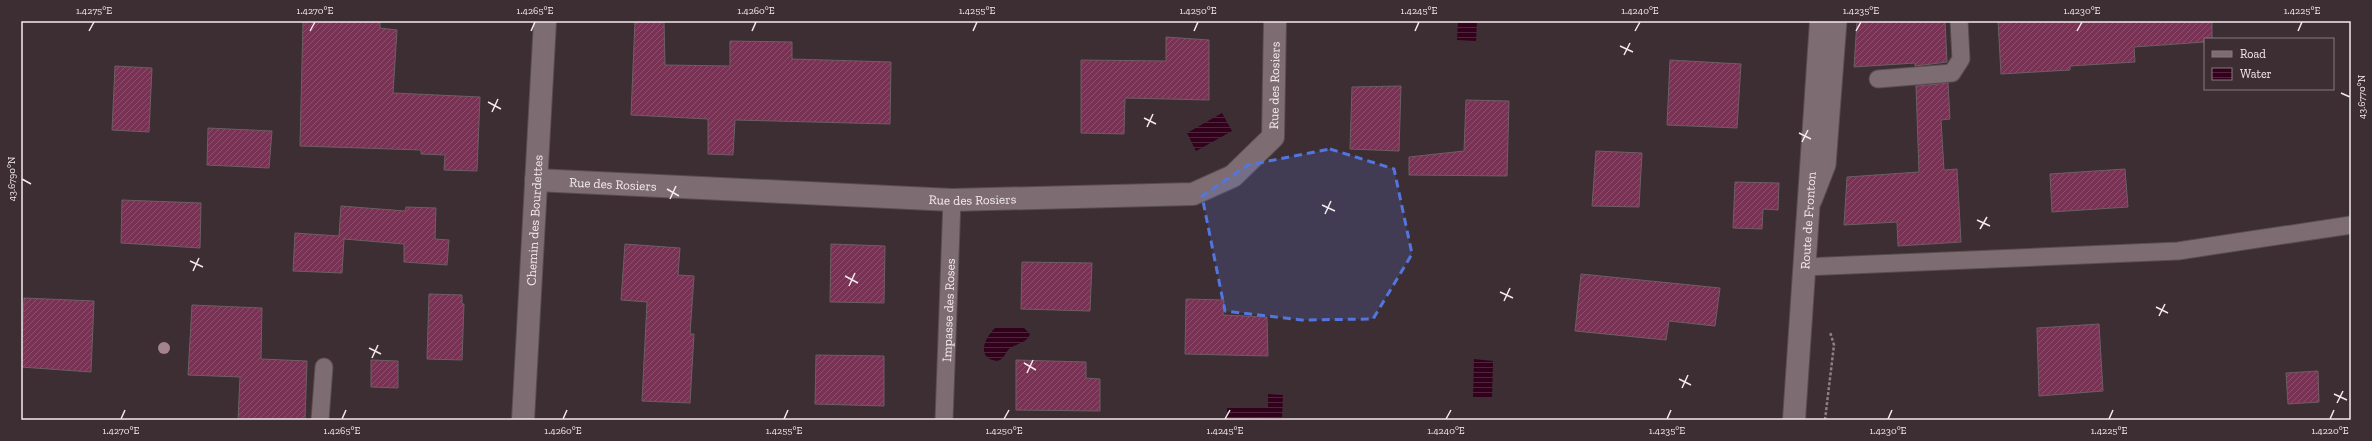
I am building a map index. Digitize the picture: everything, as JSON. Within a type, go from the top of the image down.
[{"type":"street","name":"Chemin des Bourdettes","points":[[523,420],[545,21]]},
{"type":"street","name":"Rue des Rosiers","points":[[536,180],[952,200],[1193,194],[1233,176],[1273,137],[1275,21]]},
{"type":"street","name":"Route de Fronton","points":[[1794,420],[1821,21]]},
{"type":"lane","points":[[1808,214],[1827,165],[1838,21]]},
{"type":"lane","points":[[1878,79],[1952,73],[1961,59],[1960,21]]},
{"type":"lane","name":"Impasse des Roses","points":[[944,420],[952,200]]},
{"type":"lane","points":[[1804,267],[2178,251],[2351,225]]},
{"type":"lane","points":[[320,420],[324,366]]},
{"type":"highlighted area","points":[[1330,149],[1394,169],[1412,254],[1373,319],[1302,320],[1225,311],[1202,196],[1248,165]]},
{"type":"water","points":[[1458,21],[1477,21],[1476,41],[1457,40]]},
{"type":"water","points":[[1222,113],[1232,131],[1196,151],[1187,133]]},
{"type":"water","points":[[995,328],[1024,328],[1030,334],[1027,339],[1010,348],[1002,359],[997,361],[990,359],[984,352],[985,342]]},
{"type":"water","points":[[1474,359],[1493,361],[1492,398],[1473,397]]},
{"type":"water","points":[[1268,394],[1283,395],[1282,419],[1227,418],[1227,407],[1268,408]]},
{"type":"building","points":[[303,21],[380,21],[380,28],[397,30],[393,93],[480,97],[477,171],[444,170],[445,155],[421,154],[421,150],[300,146]]},
{"type":"building","points":[[635,21],[664,21],[665,65],[730,66],[730,41],[792,42],[792,59],[891,62],[890,124],[735,120],[733,155],[708,154],[708,119],[631,115]]},
{"type":"building","points":[[1857,21],[1945,21],[1947,62],[1915,66],[1915,63],[1854,67]]},
{"type":"building","points":[[1998,21],[2212,21],[2212,38],[2204,38],[2204,42],[2134,47],[2135,62],[2070,66],[2070,70],[2001,74]]},
{"type":"building","points":[[1166,37],[1209,40],[1209,100],[1125,98],[1124,134],[1081,133],[1081,60],[1166,61]]},
{"type":"building","points":[[1670,60],[1741,64],[1737,128],[1667,125]]},
{"type":"building","points":[[115,66],[152,68],[149,132],[112,130]]},
{"type":"building","points":[[1948,83],[1950,119],[1941,120],[1944,170],[1957,169],[1961,242],[1898,246],[1897,222],[1844,225],[1847,177],[1919,172],[1916,86]]},
{"type":"building","points":[[1401,86],[1399,151],[1350,149],[1352,87]]},
{"type":"building","points":[[1466,100],[1509,101],[1507,176],[1409,175],[1409,157],[1464,151]]},
{"type":"building","points":[[208,128],[272,131],[269,168],[207,165]]},
{"type":"building","points":[[1596,151],[1642,153],[1639,207],[1592,206]]},
{"type":"building","points":[[2125,169],[2128,207],[2052,212],[2050,174]]},
{"type":"building","points":[[1735,182],[1779,183],[1778,210],[1763,209],[1762,229],[1733,228]]},
{"type":"building","points":[[122,200],[201,203],[200,248],[121,243]]},
{"type":"building","points":[[341,206],[405,211],[406,207],[436,208],[435,239],[449,240],[447,265],[404,262],[404,244],[344,239],[342,273],[293,271],[295,233],[339,236]]},
{"type":"building","points":[[625,244],[680,248],[678,275],[694,276],[690,334],[694,334],[690,403],[642,401],[647,302],[621,300]]},
{"type":"building","points":[[831,244],[885,246],[884,303],[830,302]]},
{"type":"building","points":[[1022,262],[1092,263],[1090,311],[1021,309]]},
{"type":"building","points":[[1581,274],[1720,288],[1715,326],[1669,321],[1666,340],[1575,331]]},
{"type":"building","points":[[429,294],[462,295],[462,304],[464,304],[462,360],[427,359]]},
{"type":"building","points":[[24,298],[94,301],[91,372],[21,367]]},
{"type":"building","points":[[1186,299],[1224,300],[1223,315],[1267,317],[1268,356],[1185,354]]},
{"type":"building","points":[[192,305],[262,308],[261,359],[307,361],[305,420],[238,420],[240,377],[188,375]]},
{"type":"building","points":[[2099,324],[2103,391],[2039,396],[2037,328]]},
{"type":"building","points":[[816,355],[884,356],[884,406],[815,404]]},
{"type":"building","points":[[371,360],[398,361],[398,388],[371,387]]},
{"type":"building","points":[[1016,360],[1086,362],[1086,378],[1100,379],[1100,411],[1016,410]]},
{"type":"building","points":[[2318,371],[2319,402],[2288,404],[2286,373]]}]
